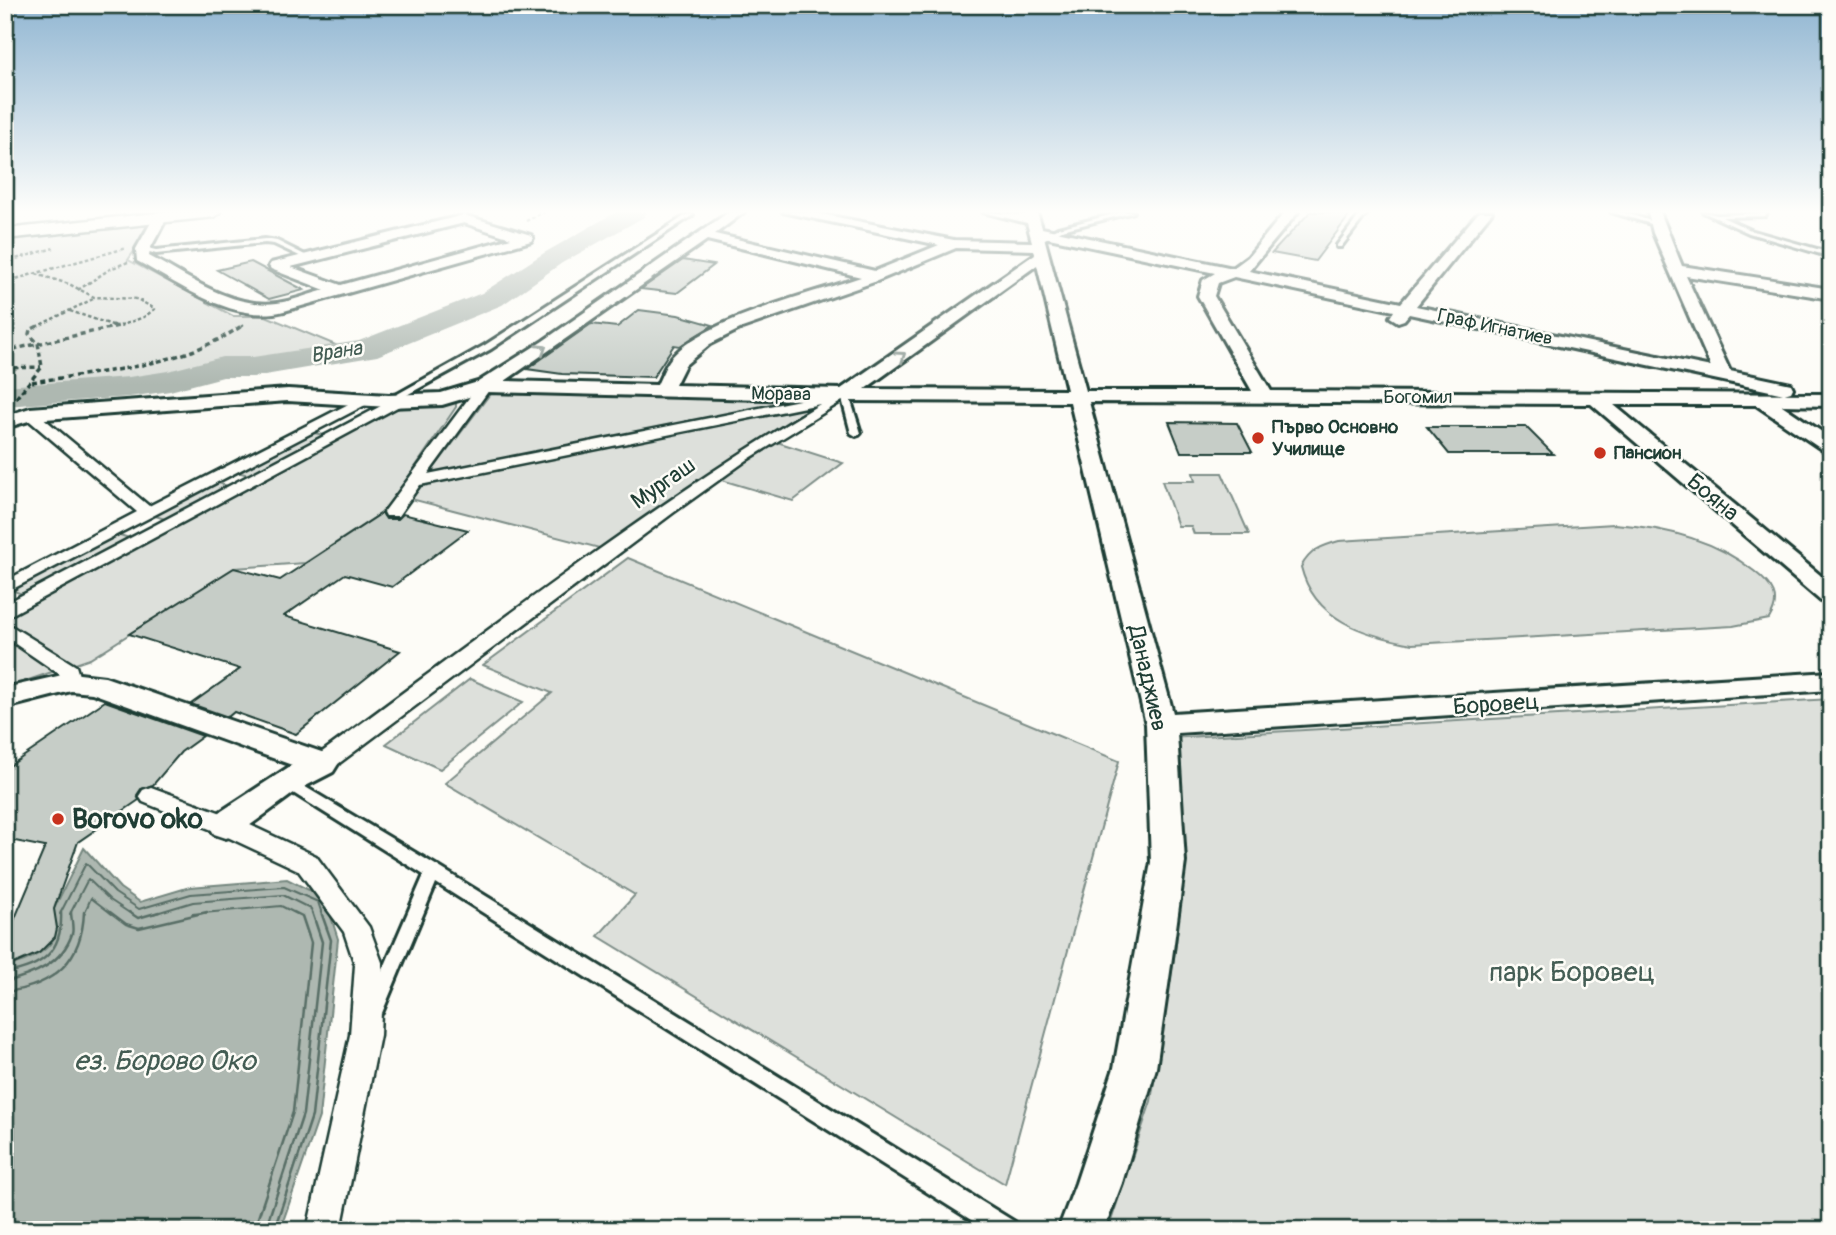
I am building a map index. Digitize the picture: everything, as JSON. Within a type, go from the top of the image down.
[{"type":"street","points":[[176,270],[233,306],[262,310],[278,308],[410,270]]},
{"type":"street","points":[[286,270],[339,290]]},
{"type":"street","points":[[392,512],[485,386],[656,270]]},
{"type":"street","points":[[849,270],[876,276]]},
{"type":"street","points":[[663,390],[677,362],[704,340],[736,325],[892,270]]},
{"type":"street","name":"Мургаш","points":[[321,764],[678,502],[742,457],[845,395],[995,270]]},
{"type":"street","name":"Данаджиев","points":[[1047,270],[1161,724],[1168,862],[1135,1068],[1100,1183],[1081,1230]]},
{"type":"street","name":"Граф Игнатиев","points":[[1181,270],[1723,375],[1831,399]]},
{"type":"street","name":"Граф Игнатиев","points":[[1221,270],[1753,395],[1831,399]]},
{"type":"street","points":[[1243,270],[1215,278],[1205,290],[1264,396]]},
{"type":"street","points":[[1402,313],[1438,270]]},
{"type":"street","points":[[1676,270],[1831,294]]},
{"type":"street","points":[[1676,270],[1723,375],[1831,447]]},
{"type":"street","points":[[5,422],[30,414],[244,397],[288,395],[394,401],[442,398],[485,386]]},
{"type":"street","name":"Морава","points":[[485,386],[845,395],[1077,395]]},
{"type":"street","points":[[412,482],[845,395]]},
{"type":"street","name":"Богомил","points":[[1077,395],[1595,398],[1753,395]]},
{"type":"street","name":"Бояна","points":[[1595,398],[1831,597]]},
{"type":"street","points":[[5,588],[366,399]]},
{"type":"street","points":[[5,612],[394,401]]},
{"type":"street","points":[[30,414],[148,513]]},
{"type":"street","points":[[331,418],[359,421]]},
{"type":"street","points":[[218,477],[243,484]]},
{"type":"street","points":[[130,523],[157,531]]},
{"type":"street","points":[[5,628],[69,671],[71,682]]},
{"type":"street","name":"Боровец","points":[[1161,724],[1831,681]]},
{"type":"street","points":[[5,698],[71,682],[95,684],[321,764]]},
{"type":"street","points":[[226,825],[287,782],[321,764]]},
{"type":"street","points":[[151,796],[226,825],[307,863],[356,927],[369,965],[365,1035],[324,1230]]},
{"type":"lane","points":[[394,401],[488,347],[606,270]]},
{"type":"lane","points":[[845,395],[856,433]]},
{"type":"lane","points":[[287,782],[1007,1230]]},
{"type":"lane","points":[[365,1035],[433,872]]},
{"type":"path","points":[[5,282],[55,270]]},
{"type":"path","points":[[78,290],[111,270]]},
{"type":"path","points":[[5,351],[117,327],[140,320],[149,315],[155,307],[139,300],[94,298],[70,284],[36,274]]},
{"type":"path","points":[[25,389],[42,367],[38,343],[29,334],[30,330],[94,298]]},
{"type":"path","points":[[69,310],[117,327]]},
{"type":"path","points":[[32,382],[179,355],[235,333],[262,310]]},
{"type":"path","points":[[5,369],[42,367]]},
{"type":"green space","points":[[5,270],[146,270],[233,316],[266,316],[350,351],[116,387],[5,397]]},
{"type":"green space","points":[[493,390],[794,401],[429,475]]},
{"type":"green space","points":[[449,401],[456,403],[456,407],[386,510],[305,563],[234,568],[90,659],[5,688],[5,619],[389,409]]},
{"type":"green space","points":[[827,403],[737,455],[603,549],[411,499],[422,484]]},
{"type":"green space","points":[[314,433],[324,435],[249,475],[236,472]]},
{"type":"green space","points":[[777,442],[843,463],[793,501],[718,479]]},
{"type":"green space","points":[[1193,473],[1222,473],[1249,534],[1194,534],[1191,526],[1178,526],[1162,481],[1195,481]]},
{"type":"green space","points":[[215,482],[228,486],[168,520],[152,515]]},
{"type":"green space","points":[[1614,524],[1651,528],[1688,537],[1739,560],[1771,587],[1775,605],[1769,619],[1733,626],[1412,644],[1376,636],[1343,622],[1317,600],[1301,567],[1308,556],[1339,541]]},
{"type":"green space","points":[[117,534],[132,539],[25,595],[11,590]]},
{"type":"green space","points":[[628,558],[1119,761],[1005,1184],[598,936],[635,895],[445,783],[552,693],[483,665]]},
{"type":"green space","points":[[470,679],[523,702],[440,769],[386,744]]},
{"type":"green space","name":"парк Боровец","points":[[1831,699],[1831,1230],[1108,1230],[1151,1101],[1176,945],[1183,812],[1169,738]]},
{"type":"water","name":"ез. Борово Око","points":[[84,848],[120,888],[140,902],[190,887],[287,879],[325,898],[338,939],[319,1117],[280,1230],[5,1230],[5,966],[23,962],[48,947],[56,931],[56,922],[50,917]]},
{"type":"building","points":[[217,270],[265,270],[304,290],[269,299]]},
{"type":"building","points":[[669,270],[708,270],[677,293],[641,289]]},
{"type":"building","points":[[639,310],[678,315],[713,325],[680,346],[674,345],[653,377],[562,374],[527,369],[591,324],[617,327]]},
{"type":"building","points":[[1169,422],[1237,423],[1252,452],[1181,452]]},
{"type":"building","points":[[1427,427],[1526,427],[1553,454],[1449,454]]},
{"type":"building","points":[[382,513],[386,519],[398,519],[403,514],[468,530],[392,587],[345,574],[284,616],[400,651],[296,734],[234,712],[228,717],[191,704],[240,669],[129,634],[234,568],[280,580]]},
{"type":"building","name":"Borovo oko","points":[[105,701],[203,736],[181,752],[153,785],[141,789],[137,795],[139,800],[78,842],[54,909],[57,928],[55,937],[39,953],[5,968],[5,930],[13,923],[45,847],[5,839],[5,769]]},
{"type":"waterway","name":"Врана","points":[[5,396],[129,387],[170,381],[222,367],[253,367],[366,349],[492,299],[536,270]]},
{"type":"place","name":"Първо Основно Училище","points":[[1258,438]]},
{"type":"place","name":"Пансион","points":[[1600,453]]},
{"type":"place","name":"Borovo oko","points":[[58,819]]}]
